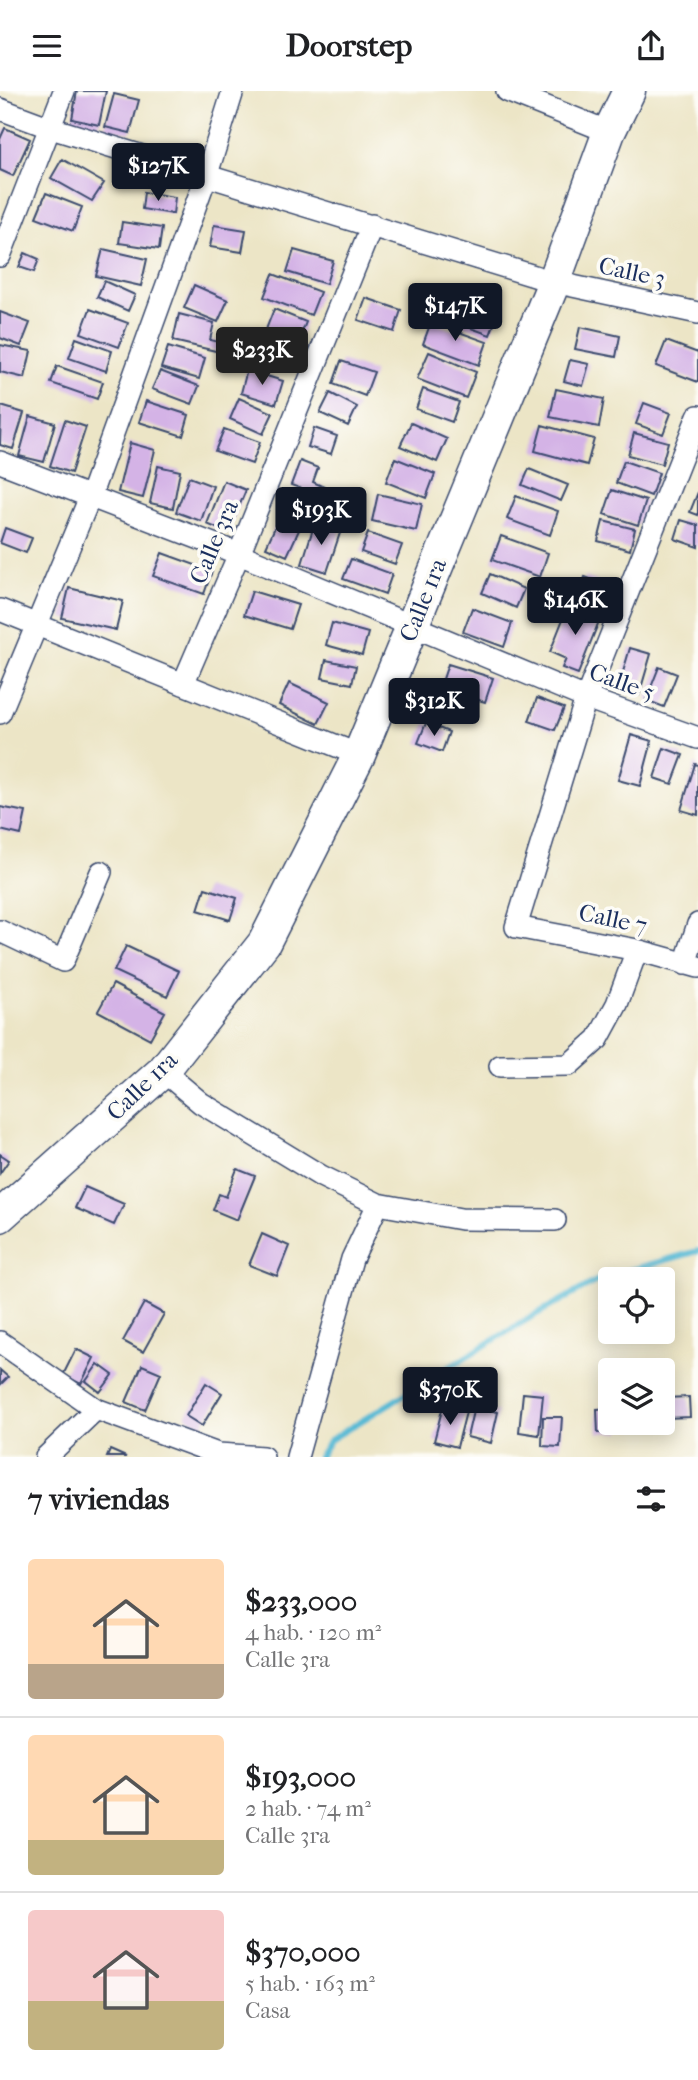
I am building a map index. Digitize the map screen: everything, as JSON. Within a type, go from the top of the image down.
[{"type":"main road","name":"Calle 1ra","points":[[3,1208],[163,1071],[264,943],[359,755],[554,282],[609,132],[629,91]]},
{"type":"street","points":[[0,256],[64,91]]},
{"type":"street","points":[[0,713],[90,497],[207,174],[233,91]]},
{"type":"street","points":[[507,91],[609,132]]},
{"type":"street","name":"Calle 3","points":[[0,109],[51,128],[554,282],[698,313]]},
{"type":"street","name":"Calle 3ra","points":[[183,684],[239,554],[372,225]]},
{"type":"street","points":[[586,698],[698,415]]},
{"type":"street","name":"Calle 5","points":[[0,462],[239,554],[586,698],[698,738]]},
{"type":"street","points":[[0,610],[359,755]]},
{"type":"street","name":"Calle 7","points":[[586,698],[516,927],[637,950],[691,966]]},
{"type":"street","points":[[0,931],[63,961],[101,872]]},
{"type":"street","points":[[691,966],[698,924]]},
{"type":"street","points":[[500,1066],[569,1065],[598,1039],[617,1005],[637,950]]},
{"type":"street","points":[[163,1071],[201,1103],[321,1176],[378,1204],[461,1219],[555,1220]]},
{"type":"street","points":[[297,1457],[352,1259],[378,1204]]},
{"type":"street","points":[[0,1342],[96,1409],[218,1454],[263,1457]]},
{"type":"street","points":[[46,1457],[96,1409]]},
{"type":"building","points":[[77,91],[106,91],[99,125],[72,119]]},
{"type":"building","points":[[114,94],[139,100],[130,133],[105,127]]},
{"type":"building","points":[[5,128],[30,139],[13,176],[0,170],[0,139]]},
{"type":"building","points":[[62,159],[104,183],[92,201],[51,178]]},
{"type":"building","points":[[144,192],[175,197],[173,214],[142,209]]},
{"type":"building","points":[[46,193],[82,207],[73,231],[36,217]]},
{"type":"building","points":[[122,222],[162,228],[159,249],[119,243]]},
{"type":"building","points":[[214,225],[246,230],[242,252],[210,247]]},
{"type":"building","points":[[103,249],[147,259],[141,286],[96,276]]},
{"type":"building","points":[[294,250],[333,261],[326,284],[287,272]]},
{"type":"building","points":[[25,253],[39,259],[34,272],[19,267]]},
{"type":"building","points":[[273,274],[320,292],[311,315],[264,297]]},
{"type":"building","points":[[104,281],[135,295],[128,311],[97,297]]},
{"type":"building","points":[[194,285],[228,300],[218,322],[184,308]]},
{"type":"building","points":[[467,297],[500,309],[490,335],[457,323]]},
{"type":"building","points":[[366,298],[401,310],[394,332],[358,320]]},
{"type":"building","points":[[90,309],[128,323],[119,347],[81,333]]},
{"type":"building","points":[[274,309],[306,322],[297,345],[265,332]]},
{"type":"building","points":[[0,312],[30,323],[21,346],[0,338]]},
{"type":"building","points":[[179,314],[214,323],[210,340],[223,343],[220,352],[173,341]]},
{"type":"building","points":[[431,322],[487,342],[479,365],[423,344]]},
{"type":"building","points":[[580,327],[620,336],[616,357],[575,349]]},
{"type":"building","points":[[76,338],[112,351],[106,371],[69,358]]},
{"type":"building","points":[[666,341],[698,353],[698,382],[656,366]]},
{"type":"building","points":[[257,343],[294,350],[291,369],[253,362]]},
{"type":"building","points":[[0,345],[31,351],[25,378],[0,372]]},
{"type":"building","points":[[168,347],[205,358],[199,379],[161,368]]},
{"type":"building","points":[[429,352],[476,372],[466,398],[417,379]]},
{"type":"building","points":[[570,360],[589,364],[583,386],[564,381]]},
{"type":"building","points":[[341,361],[374,372],[365,396],[333,384]]},
{"type":"building","points":[[57,366],[103,382],[97,399],[51,383]]},
{"type":"building","points":[[247,370],[283,381],[276,404],[241,393]]},
{"type":"building","points":[[160,371],[199,386],[192,404],[152,389]]},
{"type":"building","points":[[423,389],[459,402],[452,422],[416,409]]},
{"type":"building","points":[[556,389],[604,399],[599,427],[550,417]]},
{"type":"building","points":[[330,393],[357,407],[348,426],[320,413]]},
{"type":"building","points":[[239,398],[273,413],[263,434],[230,419]]},
{"type":"building","points":[[146,401],[189,415],[183,436],[139,422]]},
{"type":"building","points":[[644,403],[671,413],[663,434],[636,424]]},
{"type":"building","points":[[1,406],[24,413],[13,449],[0,445]]},
{"type":"building","points":[[30,416],[55,423],[44,462],[19,456]]},
{"type":"building","points":[[65,420],[86,427],[71,473],[50,466]]},
{"type":"building","points":[[411,423],[447,439],[437,462],[400,446]]},
{"type":"building","points":[[542,425],[594,439],[587,465],[535,451]]},
{"type":"building","points":[[314,428],[337,436],[331,454],[308,447]]},
{"type":"building","points":[[224,429],[260,442],[252,464],[215,451]]},
{"type":"building","points":[[634,433],[668,442],[662,464],[628,455]]},
{"type":"building","points":[[130,443],[155,450],[143,498],[118,492]]},
{"type":"building","points":[[395,458],[435,474],[426,498],[386,482]]},
{"type":"building","points":[[300,461],[318,468],[313,482],[324,487],[321,496],[291,485]]},
{"type":"building","points":[[624,461],[659,473],[651,496],[616,483]]},
{"type":"building","points":[[158,466],[180,471],[173,508],[150,503]]},
{"type":"building","points":[[529,469],[568,485],[561,501],[522,485]]},
{"type":"building","points":[[189,477],[213,486],[201,521],[176,512]]},
{"type":"building","points":[[224,481],[246,490],[228,533],[207,524]]},
{"type":"building","points":[[612,490],[646,501],[638,525],[604,514]]},
{"type":"building","points":[[698,492],[698,515],[690,512]]},
{"type":"building","points":[[378,494],[422,504],[416,531],[372,521]]},
{"type":"building","points":[[516,496],[558,511],[550,535],[507,519]]},
{"type":"building","points":[[284,507],[305,517],[287,556],[266,547]]},
{"type":"building","points":[[681,520],[698,525],[698,547],[675,539]]},
{"type":"building","points":[[603,521],[635,529],[630,550],[598,541]]},
{"type":"building","points":[[315,522],[341,530],[327,572],[302,564]]},
{"type":"building","points":[[5,528],[32,538],[26,553],[0,543]]},
{"type":"building","points":[[368,533],[402,545],[395,564],[361,552]]},
{"type":"building","points":[[501,536],[548,553],[540,577],[492,560]]},
{"type":"building","points":[[162,553],[212,571],[204,594],[153,576]]},
{"type":"building","points":[[351,559],[392,574],[385,594],[343,579]]},
{"type":"building","points":[[490,574],[524,589],[516,608],[482,593]]},
{"type":"building","points":[[585,577],[613,587],[604,612],[576,602]]},
{"type":"building","points":[[69,588],[123,601],[116,630],[62,618]]},
{"type":"building","points":[[252,591],[298,605],[290,629],[244,615]]},
{"type":"building","points":[[569,604],[601,616],[578,674],[562,668],[566,659],[550,652]]},
{"type":"building","points":[[472,608],[512,623],[504,647],[463,632]]},
{"type":"building","points":[[332,623],[368,633],[362,655],[326,645]]},
{"type":"building","points":[[630,648],[651,654],[639,695],[618,689]]},
{"type":"building","points":[[326,660],[356,666],[352,684],[322,678]]},
{"type":"building","points":[[448,664],[493,678],[485,702],[440,688]]},
{"type":"building","points":[[659,667],[677,674],[664,707],[646,700]]},
{"type":"building","points":[[289,683],[329,702],[318,724],[279,705]]},
{"type":"building","points":[[537,698],[564,708],[555,730],[529,721]]},
{"type":"building","points":[[426,723],[449,732],[442,752],[418,743]]},
{"type":"building","points":[[631,735],[652,741],[640,786],[618,780]]},
{"type":"building","points":[[664,748],[683,755],[672,784],[654,778]]},
{"type":"building","points":[[695,764],[698,765],[698,815],[681,810]]},
{"type":"building","points":[[0,807],[26,812],[21,835],[0,830]]},
{"type":"building","points":[[205,888],[237,898],[230,920],[198,910]]},
{"type":"building","points":[[126,946],[179,971],[167,996],[114,971]]},
{"type":"building","points":[[113,984],[165,1012],[150,1039],[98,1011]]},
{"type":"building","points":[[0,1154],[9,1160],[0,1173]]},
{"type":"building","points":[[237,1169],[255,1176],[237,1220],[213,1210],[219,1194],[226,1197]]},
{"type":"building","points":[[85,1187],[124,1204],[114,1225],[75,1208]]},
{"type":"building","points":[[262,1234],[289,1246],[277,1276],[249,1265]]},
{"type":"building","points":[[144,1303],[164,1314],[143,1352],[123,1341]]},
{"type":"building","points":[[76,1349],[94,1358],[81,1384],[63,1375]]},
{"type":"building","points":[[98,1364],[113,1375],[100,1392],[86,1381]]},
{"type":"building","points":[[142,1365],[161,1373],[145,1410],[126,1402]]},
{"type":"building","points":[[0,1370],[8,1377],[0,1385]]},
{"type":"building","points":[[206,1383],[222,1393],[202,1426],[186,1416]]},
{"type":"building","points":[[523,1393],[543,1395],[539,1435],[519,1432]]},
{"type":"building","points":[[689,1397],[690,1417],[675,1418],[675,1398]]},
{"type":"building","points":[[443,1406],[466,1412],[457,1447],[434,1441]]},
{"type":"building","points":[[474,1407],[498,1412],[491,1443],[467,1437]]},
{"type":"building","points":[[543,1417],[562,1417],[560,1447],[542,1446]]},
{"type":"building","points":[[110,1450],[126,1457],[107,1457]]},
{"type":"waterway","points":[[319,1457],[330,1440],[533,1316],[602,1278],[698,1251]]}]
